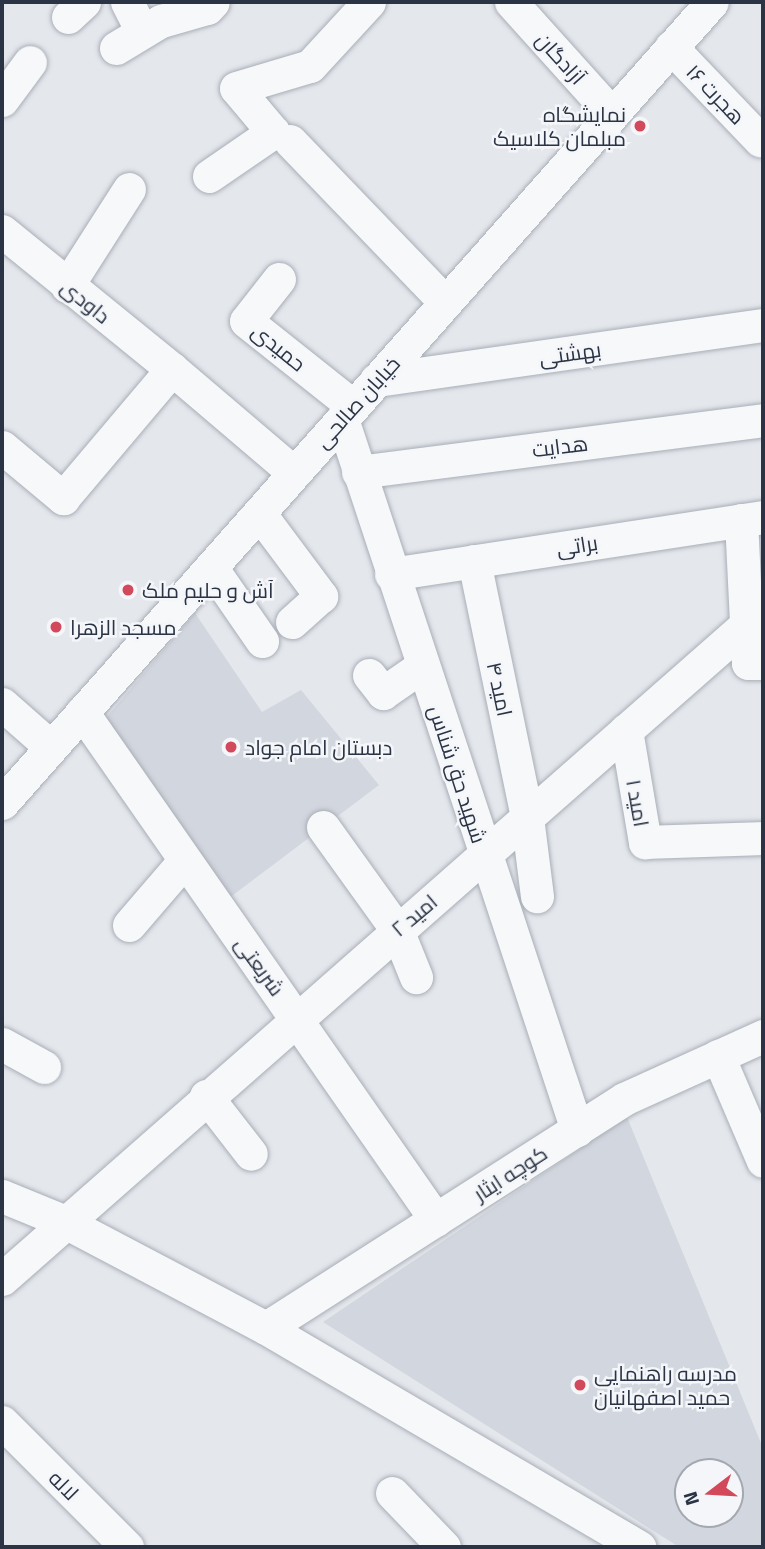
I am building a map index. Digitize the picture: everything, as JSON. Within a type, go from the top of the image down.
[{"type":"street","points":[[127,2],[129,39],[210,5]]},
{"type":"street","points":[[209,176],[272,132],[236,89],[310,66],[369,2]]},
{"type":"street","name":"آزادگان","points":[[511,2],[612,114]]},
{"type":"street","name":"خیابان صالحی","points":[[4,796],[51,747],[712,2]]},
{"type":"street","name":"هجرت ۱۶","points":[[671,47],[760,141]]},
{"type":"street","points":[[2,100],[30,62]]},
{"type":"street","points":[[290,141],[446,302]]},
{"type":"street","points":[[67,286],[129,189]]},
{"type":"street","name":"داودی","points":[[2,231],[172,369],[294,473]]},
{"type":"street","name":"حمیدی","points":[[279,279],[246,321],[347,412]]},
{"type":"street","name":"بهشتی","points":[[376,380],[763,325]]},
{"type":"street","points":[[2,447],[63,498],[172,369]]},
{"type":"street","name":"شهید حق شناس","points":[[347,412],[358,472],[577,1130]]},
{"type":"street","name":"هدایت","points":[[358,472],[763,420]]},
{"type":"street","points":[[259,513],[321,596],[292,622]]},
{"type":"street","points":[[752,519],[756,616],[748,663],[763,663]]},
{"type":"street","name":"براتی","points":[[391,574],[752,519]]},
{"type":"street","name":"امید ۴","points":[[474,561],[527,817],[537,896]]},
{"type":"street","points":[[211,567],[262,641]]},
{"type":"street","name":"امید ۲","points":[[63,1221],[756,616]]},
{"type":"street","points":[[369,675],[383,693],[422,666]]},
{"type":"street","points":[[2,704],[51,747]]},
{"type":"street","name":"شریعتی","points":[[82,712],[436,1220]]},
{"type":"street","name":"امید ۱","points":[[626,730],[645,842],[763,838]]},
{"type":"street","points":[[323,827],[397,930],[416,977]]},
{"type":"street","points":[[130,925],[184,861]]},
{"type":"street","name":"کوچه ایثار","points":[[266,1328],[624,1099],[763,1036]]},
{"type":"street","points":[[2,1044],[44,1068]]},
{"type":"street","points":[[718,1056],[763,1161]]},
{"type":"street","points":[[206,1096],[251,1154]]},
{"type":"street","points":[[2,1196],[63,1221],[266,1328],[639,1547]]},
{"type":"street","points":[[2,1279],[63,1221]]},
{"type":"street","name":"لاله","points":[[2,1422],[127,1547]]},
{"type":"street","points":[[392,1493],[444,1547]]},
{"type":"shaded area","name":"دبستان امام جواد","points":[[195,613],[262,712],[301,690],[379,785],[225,901],[99,726]]},
{"type":"shaded area","name":"مدرسه راهنمایی حمید اصفهانیان","points":[[627,1117],[763,1448],[763,1547],[679,1547],[323,1322]]},
{"type":"place","name":"نمایشگاه مبلمان کلاسیک","points":[[640,126]]},
{"type":"place","name":"آش و حلیم ملک","points":[[128,590]]},
{"type":"place","name":"مسجد الزهرا","points":[[56,627]]},
{"type":"place","name":"دبستان امام جواد","points":[[231,747]]},
{"type":"place","name":"مدرسه راهنمایی حمید اصفهانیان","points":[[580,1385]]}]
